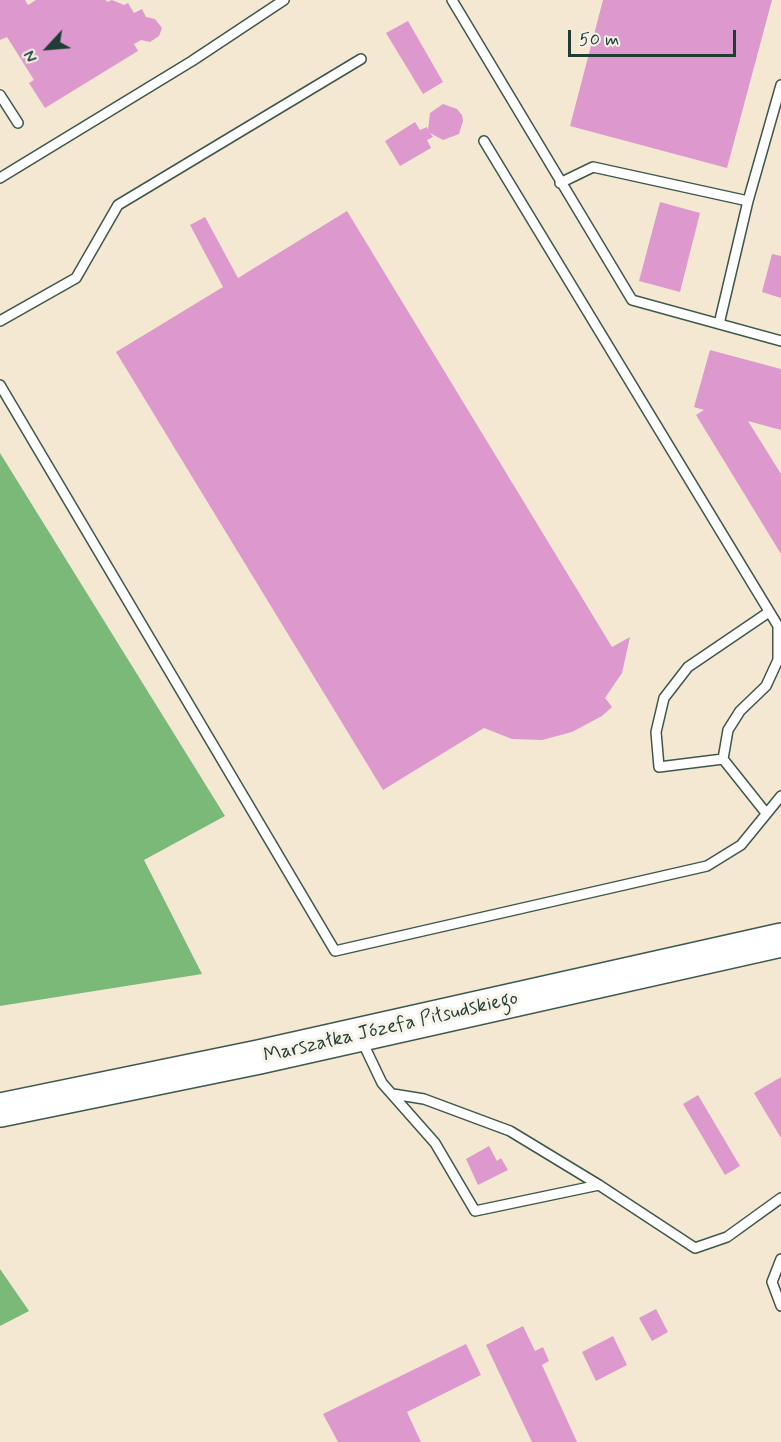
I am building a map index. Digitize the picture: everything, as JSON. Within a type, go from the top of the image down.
[{"type":"highway","name":"Marszałka Józefa Piłsudskiego","points":[[0,1110],[359,1035],[781,940]]},
{"type":"lane","points":[[0,178],[192,61],[284,0]]},
{"type":"lane","points":[[452,0],[632,300],[781,341]]},
{"type":"lane","points":[[0,321],[76,278],[118,205],[361,59]]},
{"type":"lane","points":[[719,324],[748,201],[781,86]]},
{"type":"lane","points":[[0,95],[18,123]]},
{"type":"lane","points":[[484,141],[778,627],[778,660],[766,686],[740,711],[728,730],[723,759],[766,813]]},
{"type":"lane","points":[[560,183],[593,167],[748,201]]},
{"type":"lane","points":[[0,385],[335,951],[707,866],[741,845],[781,796]]},
{"type":"lane","points":[[723,759],[660,767],[656,732],[664,698],[688,667],[769,612]]},
{"type":"lane","points":[[359,1035],[382,1083],[435,1143],[475,1211],[598,1185]]},
{"type":"lane","points":[[393,1094],[424,1099],[510,1131],[695,1248],[727,1237],[781,1198]]},
{"type":"lane","points":[[781,1259],[776,1266],[772,1282],[781,1306]]},
{"type":"green space","points":[[0,453],[225,816],[144,860],[202,974],[0,1006]]},
{"type":"green space","points":[[0,1269],[29,1311],[0,1326]]},
{"type":"building","points":[[0,0],[25,0],[28,5],[36,0],[106,0],[107,2],[112,0],[124,5],[128,3],[134,13],[142,9],[146,17],[155,19],[162,28],[159,36],[150,42],[141,40],[134,44],[138,51],[45,108],[29,83],[34,80],[7,37],[0,40]]},
{"type":"building","points":[[603,0],[772,0],[727,168],[570,126]]},
{"type":"building","points":[[408,21],[443,82],[423,94],[386,33]]},
{"type":"building","points":[[443,104],[457,109],[462,115],[463,121],[459,134],[443,140],[430,133],[433,137],[427,140],[431,148],[400,166],[385,141],[415,122],[420,130],[427,127],[428,130],[430,113]]},
{"type":"building","points":[[660,202],[700,213],[680,292],[639,281]]},
{"type":"building","points":[[347,211],[612,647],[630,637],[622,673],[605,698],[612,707],[602,716],[572,732],[542,740],[512,739],[484,728],[383,790],[116,352],[223,287],[190,225],[205,217],[238,278]]},
{"type":"building","points":[[772,254],[781,256],[781,298],[762,292]]},
{"type":"building","points":[[710,350],[781,369],[781,430],[748,421],[781,474],[781,554],[696,415],[704,410],[694,407]]},
{"type":"building","points":[[781,1077],[781,1138],[754,1093]]},
{"type":"building","points":[[698,1095],[740,1166],[725,1175],[683,1104]]},
{"type":"building","points":[[489,1146],[497,1161],[501,1158],[508,1170],[478,1185],[466,1159]]},
{"type":"building","points":[[656,1309],[668,1332],[652,1341],[639,1318]]},
{"type":"building","points":[[523,1326],[535,1351],[543,1347],[549,1361],[542,1365],[577,1442],[532,1442],[486,1345]]},
{"type":"building","points":[[613,1336],[627,1365],[596,1381],[582,1352]]},
{"type":"building","points":[[466,1344],[481,1375],[407,1412],[421,1442],[338,1442],[323,1414]]}]
